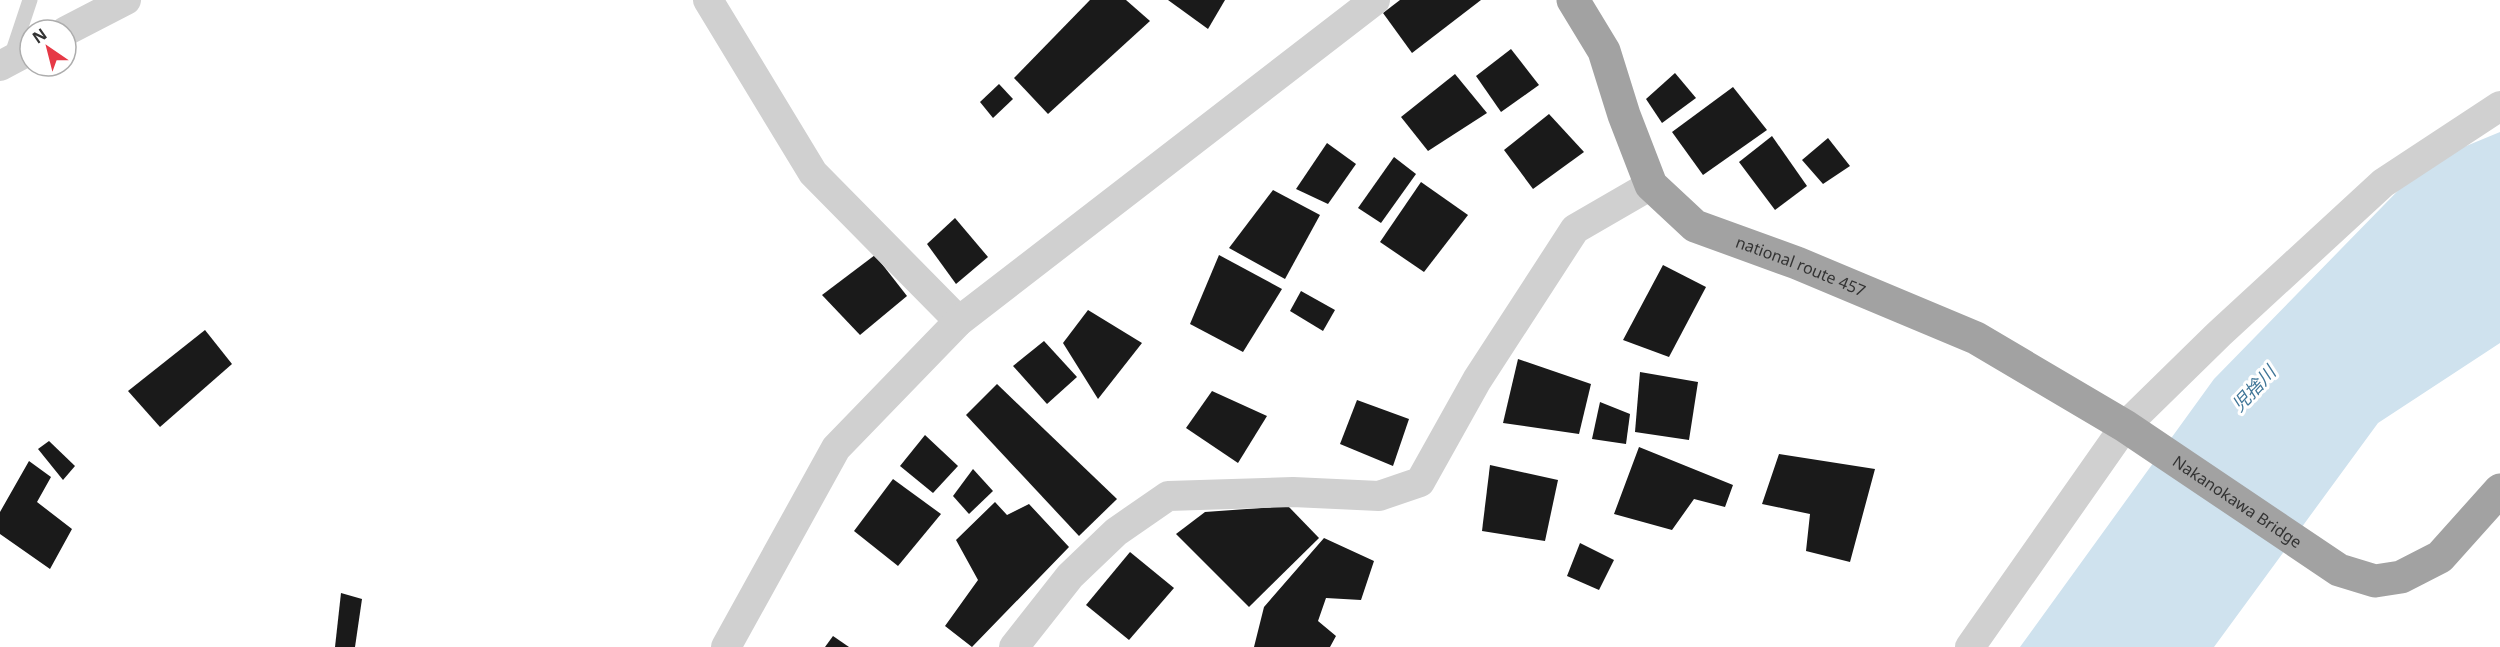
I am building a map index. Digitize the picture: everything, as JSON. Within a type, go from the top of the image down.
[{"type":"highway","name":"national route 457","points":[[1573,0],[1604,51],[1624,115],[1651,185],[1695,226],[1797,263],[1976,338],[2131,430]]},
{"type":"highway","name":"Nakanokawa Bridge","points":[[2131,430],[2339,570],[2375,581],[2401,577],[2440,557],[2500,490]]},
{"type":"street","points":[[78,25],[126,0]]},
{"type":"street","points":[[708,0],[813,173],[959,321]]},
{"type":"street","points":[[726,647],[836,448],[959,321],[1375,0]]},
{"type":"street","points":[[1970,647],[2131,430],[2219,334],[2383,183],[2500,106]]},
{"type":"street","points":[[1014,647],[1070,576],[1085,561],[1116,532],[1167,496],[1293,492],[1379,496],[1420,482],[1477,380],[1575,229],[1651,185]]},
{"type":"lane","points":[[13,59],[30,0]]},
{"type":"water","name":"児捨川","points":[[2500,132],[2500,343],[2378,423],[2214,647],[2020,647],[2214,379],[2425,163]]},
{"type":"building","points":[[1090,0],[1126,0],[1150,21],[1048,114],[1014,78]]},
{"type":"building","points":[[1168,0],[1225,0],[1208,29]]},
{"type":"building","points":[[1400,0],[1481,0],[1412,53],[1383,13]]},
{"type":"building","points":[[1511,49],[1539,85],[1501,112],[1476,76]]},
{"type":"building","points":[[1675,73],[1696,98],[1662,123],[1646,99]]},
{"type":"building","points":[[1455,74],[1487,113],[1428,151],[1401,117]]},
{"type":"building","points":[[999,84],[1013,99],[993,118],[980,102]]},
{"type":"building","points":[[1733,87],[1767,130],[1703,175],[1672,132]]},
{"type":"building","points":[[1549,114],[1584,152],[1533,189],[1504,150]]},
{"type":"building","points":[[1772,136],[1807,186],[1775,210],[1739,162]]},
{"type":"building","points":[[1828,138],[1850,166],[1823,184],[1802,160]]},
{"type":"building","points":[[1327,143],[1356,164],[1328,204],[1296,189]]},
{"type":"building","points":[[1394,157],[1416,174],[1381,223],[1358,208]]},
{"type":"building","points":[[1421,182],[1468,215],[1424,272],[1380,242]]},
{"type":"building","points":[[1273,190],[1320,215],[1285,279],[1229,248]]},
{"type":"building","points":[[955,218],[988,257],[956,284],[927,244]]},
{"type":"building","points":[[875,255],[907,296],[860,335],[822,295]]},
{"type":"building","points":[[1219,255],[1282,289],[1243,352],[1190,324]]},
{"type":"building","points":[[1663,265],[1706,287],[1669,357],[1623,340]]},
{"type":"building","points":[[1301,291],[1335,310],[1323,331],[1290,311]]},
{"type":"building","points":[[1088,310],[1142,343],[1098,399],[1063,343]]},
{"type":"building","points":[[205,330],[232,364],[160,427],[128,391]]},
{"type":"building","points":[[1044,341],[1077,377],[1047,404],[1013,366]]},
{"type":"building","points":[[1518,359],[1591,384],[1579,434],[1503,423]]},
{"type":"building","points":[[1640,372],[1698,382],[1689,440],[1635,432]]},
{"type":"building","points":[[997,384],[1117,499],[1079,536],[966,415]]},
{"type":"building","points":[[1212,391],[1267,416],[1238,463],[1186,428]]},
{"type":"building","points":[[1357,400],[1409,419],[1393,466],[1340,444]]},
{"type":"building","points":[[1600,402],[1630,414],[1626,444],[1592,439]]},
{"type":"building","points":[[925,435],[958,466],[933,493],[900,466]]},
{"type":"building","points":[[49,441],[75,466],[63,480],[38,449]]},
{"type":"building","points":[[1639,447],[1733,485],[1725,507],[1694,499],[1672,530],[1614,514]]},
{"type":"building","points":[[1779,454],[1875,469],[1850,562],[1806,551],[1810,514],[1762,504]]},
{"type":"building","points":[[29,461],[51,477],[37,502],[72,529],[50,569],[0,534],[0,512]]},
{"type":"building","points":[[1490,465],[1558,480],[1545,541],[1482,531]]},
{"type":"building","points":[[973,469],[993,491],[969,514],[953,496]]},
{"type":"building","points":[[893,479],[941,514],[898,566],[854,531]]},
{"type":"building","points":[[995,502],[1007,515],[1029,504],[1069,547],[972,647],[945,626],[978,580],[956,540]]},
{"type":"building","points":[[1288,506],[1319,538],[1249,607],[1176,534],[1205,512]]},
{"type":"building","points":[[1324,538],[1374,561],[1361,600],[1326,598],[1318,621],[1336,636],[1330,647],[1254,647],[1264,607]]},
{"type":"building","points":[[1580,543],[1614,560],[1599,590],[1567,576]]},
{"type":"building","points":[[1130,552],[1174,588],[1129,640],[1086,605]]},
{"type":"building","points":[[341,593],[362,599],[355,647],[335,647]]},
{"type":"building","points":[[833,636],[849,647],[825,647]]}]
